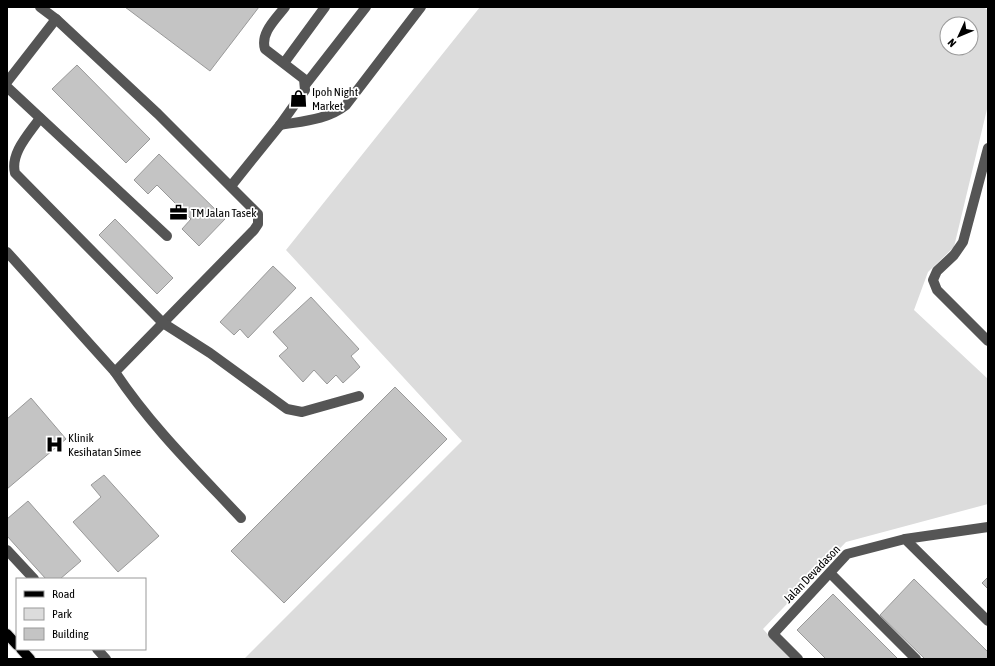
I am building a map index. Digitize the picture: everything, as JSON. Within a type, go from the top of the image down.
[{"type":"main road","points":[[7,634],[16,644]]},
{"type":"main road","points":[[22,650],[29,659]]},
{"type":"street","points":[[40,7],[56,19],[158,114],[258,214],[258,224],[115,372]]},
{"type":"street","points":[[285,7],[263,39],[265,49],[300,76],[306,84]]},
{"type":"street","points":[[284,63],[325,7]]},
{"type":"street","points":[[231,186],[280,125],[303,94],[306,84],[366,7]]},
{"type":"street","points":[[280,125],[326,116],[337,112],[346,105],[421,7]]},
{"type":"street","points":[[7,82],[56,19]]},
{"type":"street","points":[[7,87],[167,236]]},
{"type":"street","points":[[40,118],[16,154],[13,165],[15,173],[163,323],[210,353],[287,409],[302,412],[358,396]]},
{"type":"street","points":[[988,148],[963,242],[954,255],[937,271],[933,280],[937,290],[988,341]]},
{"type":"street","points":[[7,252],[115,372],[139,407],[160,432],[241,518]]},
{"type":"street","name":"Jalan Devadason","points":[[798,659],[773,634],[847,554],[905,539],[988,528]]},
{"type":"street","points":[[905,539],[988,621]]},
{"type":"street","points":[[7,550],[33,578]]},
{"type":"street","points":[[830,573],[916,659]]},
{"type":"street","points":[[98,650],[106,659]]},
{"type":"green space","points":[[480,7],[983,7],[988,10],[988,105],[954,247],[928,272],[914,310],[988,379],[988,504],[846,542],[763,629],[791,659],[244,659],[462,441],[286,250]]},
{"type":"building","points":[[125,7],[259,7],[210,71]]},
{"type":"building","points":[[77,65],[150,139],[126,163],[52,89]]},
{"type":"building","points":[[159,154],[225,219],[199,246],[182,229],[191,219],[157,185],[148,194],[134,180]]},
{"type":"building","points":[[115,219],[173,278],[157,294],[99,235]]},
{"type":"building","points":[[273,266],[296,288],[248,338],[240,329],[234,335],[220,322]]},
{"type":"building","points":[[311,297],[359,349],[351,356],[360,367],[343,383],[336,375],[327,384],[314,370],[303,382],[279,356],[288,348],[273,332]]},
{"type":"building","points":[[395,387],[447,439],[284,603],[231,551]]},
{"type":"building","points":[[31,398],[66,439],[7,489],[7,419]]},
{"type":"building","points":[[104,475],[159,536],[118,572],[73,522],[101,497],[91,485]]},
{"type":"building","points":[[28,501],[81,561],[61,578],[45,578],[7,536],[7,519]]},
{"type":"building","points":[[988,577],[988,589],[982,583]]},
{"type":"building","points":[[914,579],[988,652],[988,659],[925,659],[880,615]]},
{"type":"building","points":[[833,594],[898,659],[826,659],[797,630]]},
{"type":"place","name":"Ipoh Night Market","points":[[299,99]]},
{"type":"place","name":"TM Jalan Tasek","points":[[178,213]]},
{"type":"place","name":"Klinik Kesihatan Simee","points":[[55,445]]}]
